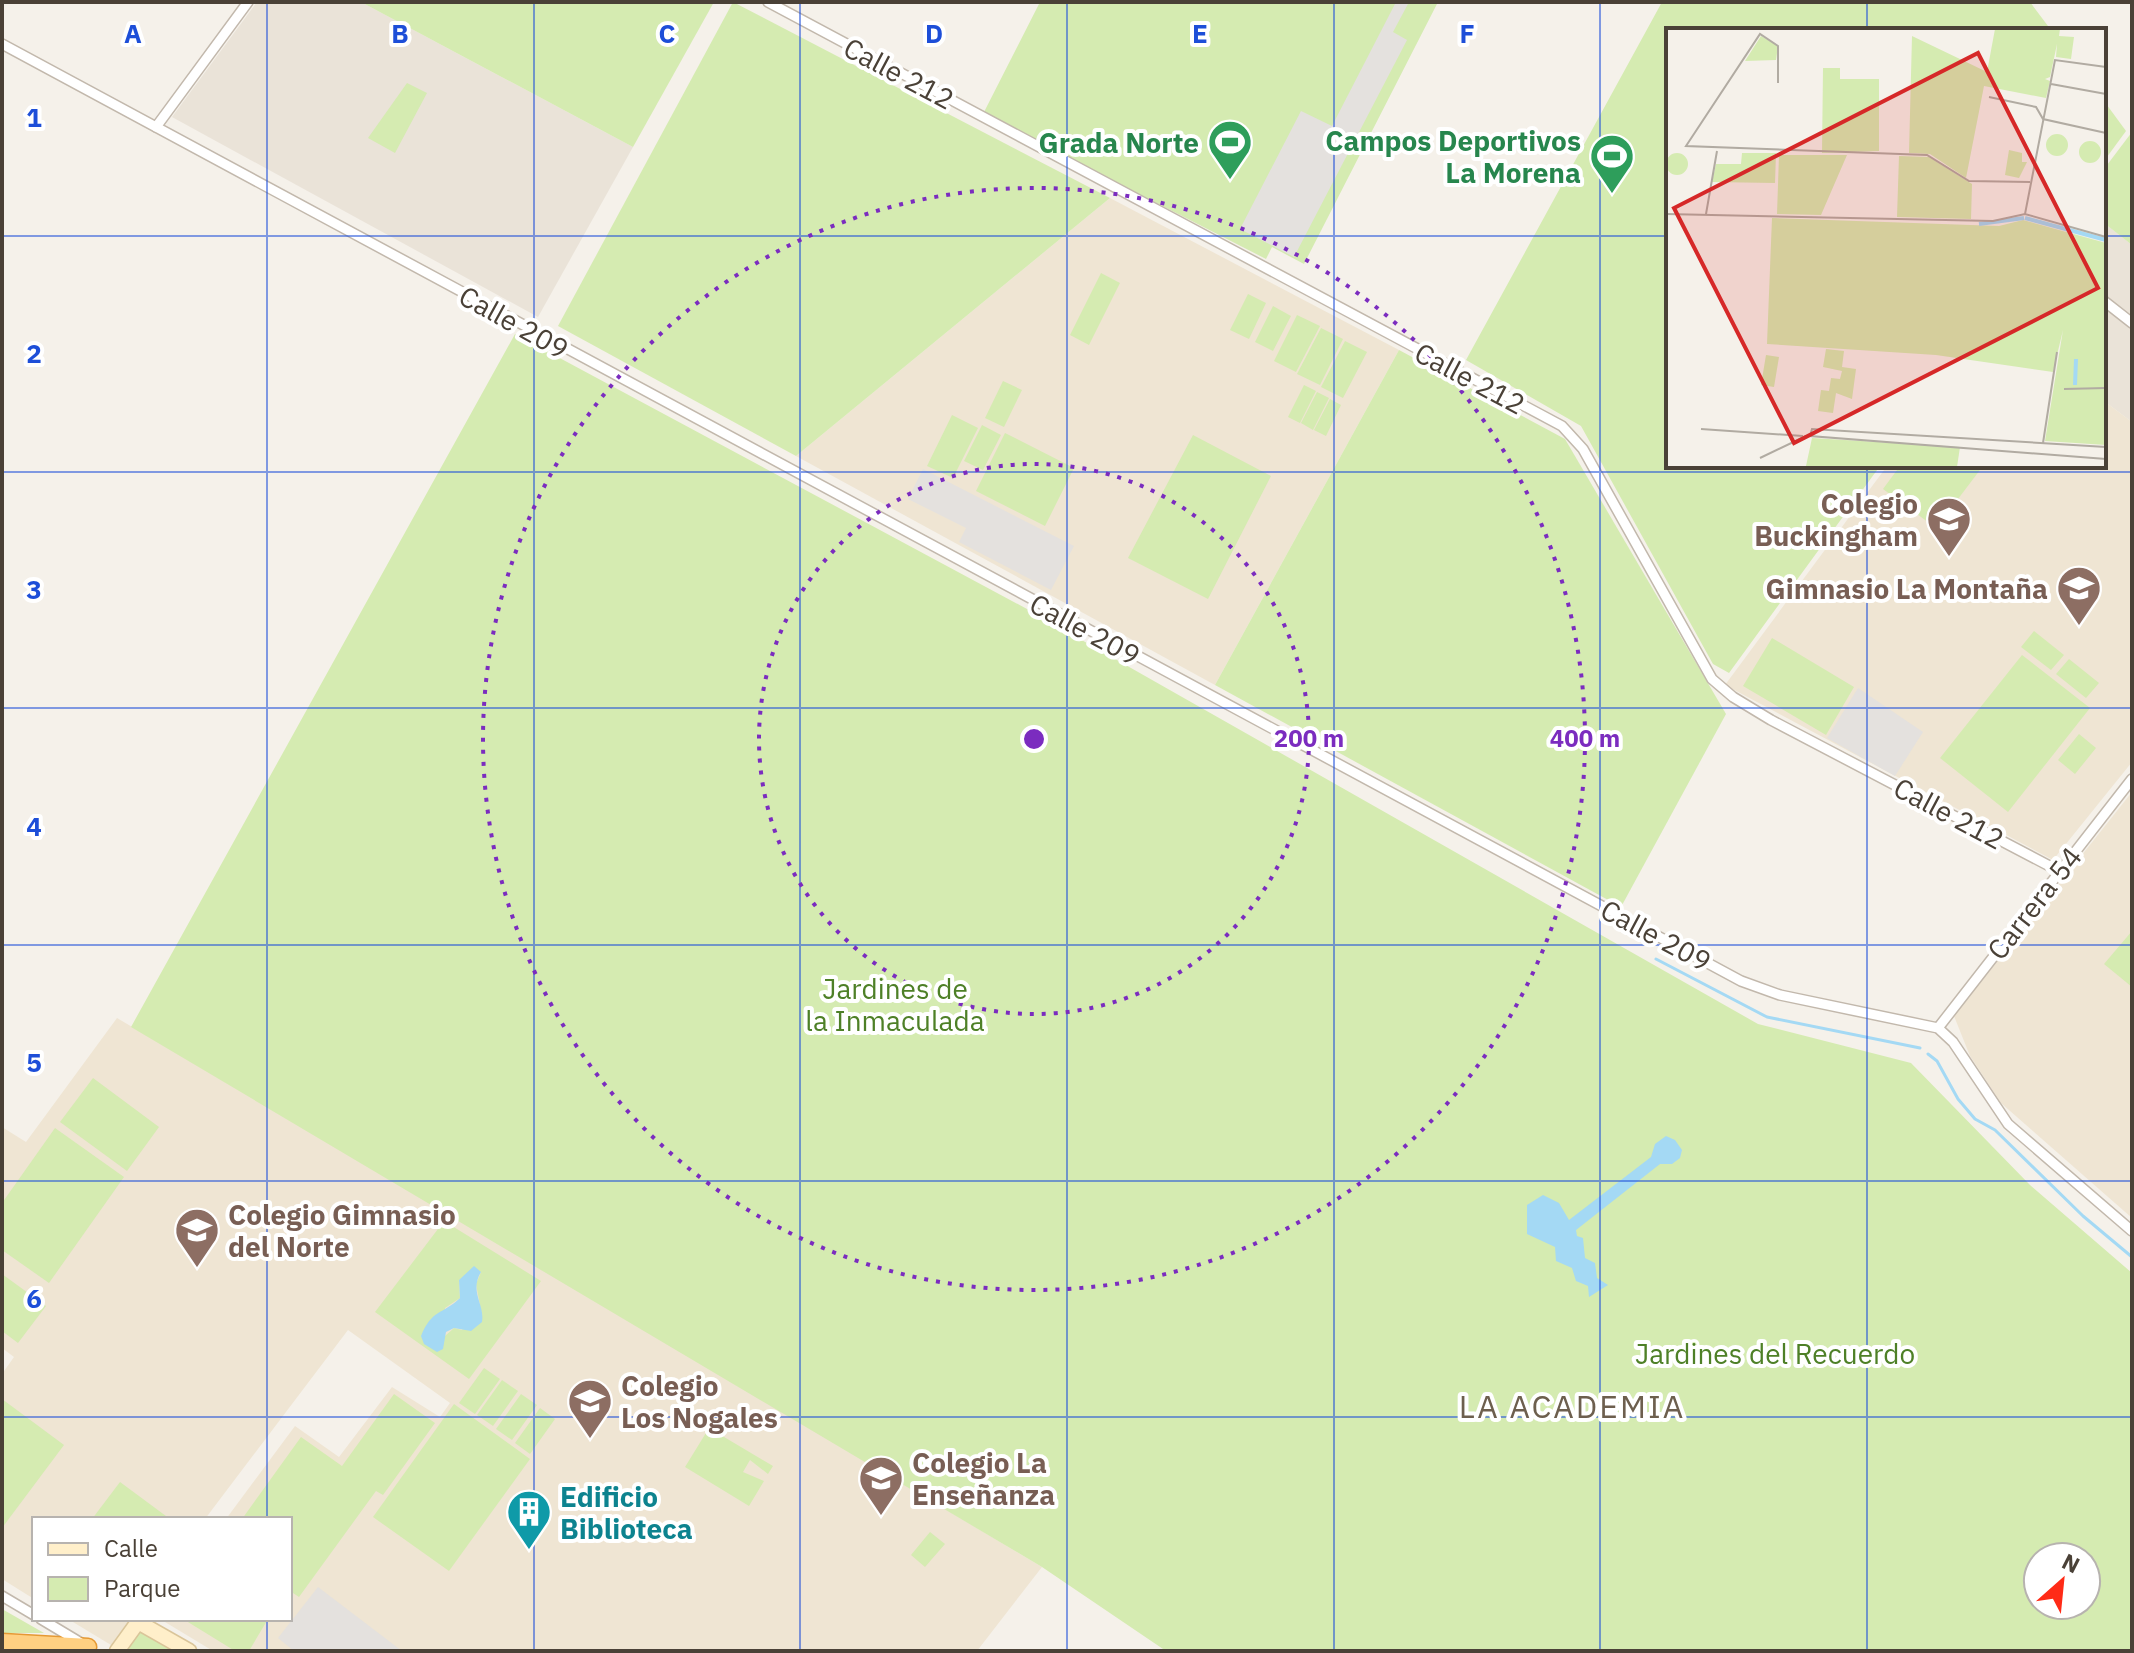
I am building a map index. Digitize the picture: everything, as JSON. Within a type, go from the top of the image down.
[{"type":"highway","points":[[2,1642],[91,1649]]},
{"type":"main road","points":[[117,1651],[138,1622],[189,1651]]},
{"type":"street","points":[[156,127],[248,2]]},
{"type":"street","name":"Calle 212","points":[[768,2],[1562,426],[1583,449],[1712,679],[1723,690],[1771,720],[2059,871]]},
{"type":"street","name":"Calle 209","points":[[2,44],[1741,981],[1780,995],[1938,1028]]},
{"type":"street","points":[[2106,303],[2132,323]]},
{"type":"street","name":"Carrera 54","points":[[1938,1028],[2132,779]]},
{"type":"street","points":[[1938,1028],[1953,1042],[2008,1124],[2132,1231]]},
{"type":"street","points":[[2,1596],[32,1614]]},
{"type":"street","points":[[44,1621],[91,1649]]},
{"type":"shaded area","points":[[257,2],[361,2],[633,147],[538,317],[172,117]]},
{"type":"shaded area","points":[[1396,2],[1409,2],[1393,32],[1407,40],[1294,257],[1240,229],[1301,111],[1332,126]]},
{"type":"shaded area","points":[[1110,198],[1399,350],[1215,685],[796,456]]},
{"type":"shaded area","points":[[2106,225],[2132,245],[2132,422],[2106,402]]},
{"type":"shaded area","name":"Colegio Buckingham","points":[[2106,402],[2132,422],[2132,762],[2053,860],[1725,685],[1886,468],[2106,468]]},
{"type":"shaded area","points":[[923,469],[1074,546],[1051,590],[959,542],[966,528],[908,499]]},
{"type":"shaded area","points":[[1858,688],[1923,732],[1895,776],[1827,738]]},
{"type":"shaded area","points":[[2132,792],[2132,1218],[2001,1103],[1970,1056],[1954,1016]]},
{"type":"shaded area","points":[[117,1018],[1042,1567],[977,1651],[213,1651],[163,1621],[292,1621],[292,1517],[227,1517],[295,1426],[339,1457],[392,1387],[440,1417],[450,1403],[348,1330],[207,1517],[32,1517],[32,1598],[2,1579],[2,1374],[14,1357],[2,1348],[2,1127],[26,1142]]},
{"type":"shaded area","points":[[318,1587],[402,1651],[294,1651],[278,1638]]},
{"type":"shaded area","points":[[71,1621],[129,1621],[111,1645]]},
{"type":"green space","points":[[361,2],[714,2],[633,147]]},
{"type":"green space","points":[[733,2],[1110,198],[796,456],[558,326]]},
{"type":"green space","name":"Grada Norte","points":[[1040,2],[1438,2],[1304,264],[1272,247],[1266,259],[983,114]]},
{"type":"green space","name":"Campos Deportivos La Morena","points":[[1662,2],[2030,2],[2050,28],[1666,28],[1666,468],[1879,468],[1729,673],[1713,664],[1581,426],[1466,360]]},
{"type":"green space","points":[[407,83],[427,93],[395,153],[368,138]]},
{"type":"green space","points":[[2106,104],[2126,131],[2106,158]]},
{"type":"green space","points":[[2132,132],[2132,245],[2106,225],[2106,166]]},
{"type":"green space","points":[[1101,273],[1120,283],[1089,345],[1070,335]]},
{"type":"green space","points":[[1248,294],[1266,303],[1249,339],[1230,330]]},
{"type":"green space","points":[[1273,306],[1291,316],[1273,351],[1255,342]]},
{"type":"green space","points":[[1297,315],[1320,326],[1296,372],[1274,361]]},
{"type":"green space","points":[[1321,328],[1343,339],[1320,385],[1297,374]]},
{"type":"green space","name":"Jardines de la Inmaculada","points":[[515,334],[1027,609],[1758,1024],[1911,1063],[2030,1185],[2132,1273],[2132,1651],[1166,1651],[1042,1567],[131,1027]]},
{"type":"green space","points":[[1345,341],[1367,352],[1343,398],[1321,387]]},
{"type":"green space","points":[[1399,350],[1565,439],[1726,714],[1621,907],[1215,685]]},
{"type":"green space","points":[[1003,381],[1022,390],[1004,427],[985,418]]},
{"type":"green space","points":[[1304,385],[1316,391],[1300,423],[1288,417]]},
{"type":"green space","points":[[1317,392],[1329,398],[1313,430],[1301,423]]},
{"type":"green space","points":[[1330,399],[1341,405],[1326,436],[1314,430]]},
{"type":"green space","points":[[952,415],[978,428],[953,478],[927,466]]},
{"type":"green space","points":[[982,425],[1001,435],[983,470],[964,461]]},
{"type":"green space","points":[[1005,433],[1074,468],[1045,526],[976,491]]},
{"type":"green space","points":[[1193,435],[1271,476],[1208,599],[1128,558]]},
{"type":"green space","points":[[1899,468],[1981,468],[1936,528],[1883,489]]},
{"type":"green space","points":[[2034,631],[2064,655],[2051,670],[2021,647]]},
{"type":"green space","points":[[1772,638],[1854,687],[1826,735],[1743,686]]},
{"type":"green space","points":[[2022,655],[2090,708],[2008,812],[1940,758]]},
{"type":"green space","points":[[2069,659],[2099,683],[2086,698],[2056,674]]},
{"type":"green space","points":[[2079,734],[2096,748],[2075,774],[2058,760]]},
{"type":"green space","points":[[2132,931],[2132,987],[2104,964]]},
{"type":"green space","points":[[93,1078],[159,1127],[127,1171],[60,1122]]},
{"type":"green space","points":[[55,1128],[124,1177],[49,1283],[2,1250],[2,1203]]},
{"type":"green space","points":[[444,1221],[541,1281],[469,1379],[375,1312]],"holes":[[[481,1272],[476,1284],[480,1305],[462,1330],[454,1328],[445,1336],[445,1308],[460,1298],[459,1280]]]},
{"type":"green space","points":[[2,1274],[46,1306],[18,1343],[2,1331]]},
{"type":"green space","points":[[484,1368],[500,1379],[475,1414],[459,1403]]},
{"type":"green space","points":[[502,1380],[518,1391],[493,1426],[477,1415]]},
{"type":"green space","points":[[394,1394],[435,1423],[383,1495],[376,1491],[299,1597],[292,1592],[292,1517],[243,1517],[301,1437],[342,1466]]},
{"type":"green space","points":[[521,1394],[537,1405],[512,1440],[496,1429]]},
{"type":"green space","points":[[2,1399],[64,1445],[2,1528]]},
{"type":"green space","points":[[454,1404],[530,1459],[449,1571],[373,1517]]},
{"type":"green space","points":[[540,1408],[555,1419],[530,1454],[515,1443]]},
{"type":"green space","points":[[709,1428],[773,1466],[768,1474],[750,1460],[743,1472],[764,1481],[749,1506],[685,1467]]},
{"type":"green space","points":[[120,1482],[167,1517],[94,1517]]},
{"type":"green space","points":[[930,1532],[945,1544],[925,1567],[911,1555]]},
{"type":"green space","points":[[2,1609],[44,1633],[2,1633]]},
{"type":"green space","points":[[186,1621],[267,1621],[249,1651],[235,1651]]},
{"type":"green space","points":[[139,1627],[179,1650],[121,1651]]},
{"type":"water","points":[[1666,1136],[1675,1140],[1682,1150],[1680,1158],[1672,1164],[1660,1164],[1576,1230],[1577,1236],[1583,1238],[1585,1258],[1595,1263],[1597,1278],[1608,1285],[1589,1297],[1588,1286],[1576,1281],[1572,1268],[1556,1261],[1555,1247],[1527,1234],[1527,1205],[1543,1195],[1559,1203],[1569,1220],[1651,1157],[1655,1144]]},
{"type":"water","points":[[474,1266],[481,1272],[477,1292],[482,1322],[471,1331],[454,1328],[446,1332],[443,1349],[437,1352],[424,1344],[421,1336],[433,1317],[460,1298],[459,1280]]},
{"type":"waterway","points":[[1656,959],[1767,1017],[1920,1048]]},
{"type":"waterway","points":[[1928,1054],[1937,1061],[1958,1099],[1975,1119],[1995,1130],[2083,1216],[2132,1257]]},
{"type":"place","name":"Grada Norte","points":[[1230,181]]},
{"type":"place","name":"Campos Deportivos La Morena","points":[[1612,195]]},
{"type":"place","name":"Colegio Buckingham","points":[[1949,558]]},
{"type":"place","name":"Gimnasio La Montaña","points":[[2079,627]]},
{"type":"place","name":"Colegio Gimnasio del Norte","points":[[197,1269]]},
{"type":"place","name":"Colegio Los Nogales","points":[[590,1440]]},
{"type":"place","name":"Colegio La Enseñanza","points":[[881,1517]]},
{"type":"place","name":"Edificio Biblioteca","points":[[529,1551]]},
{"type":"district","name":"LA ACADEMIA","points":[[1572,1406]]},
{"type":"park label","name":"Jardines del Recuerdo","points":[[1775,1353]]}]
